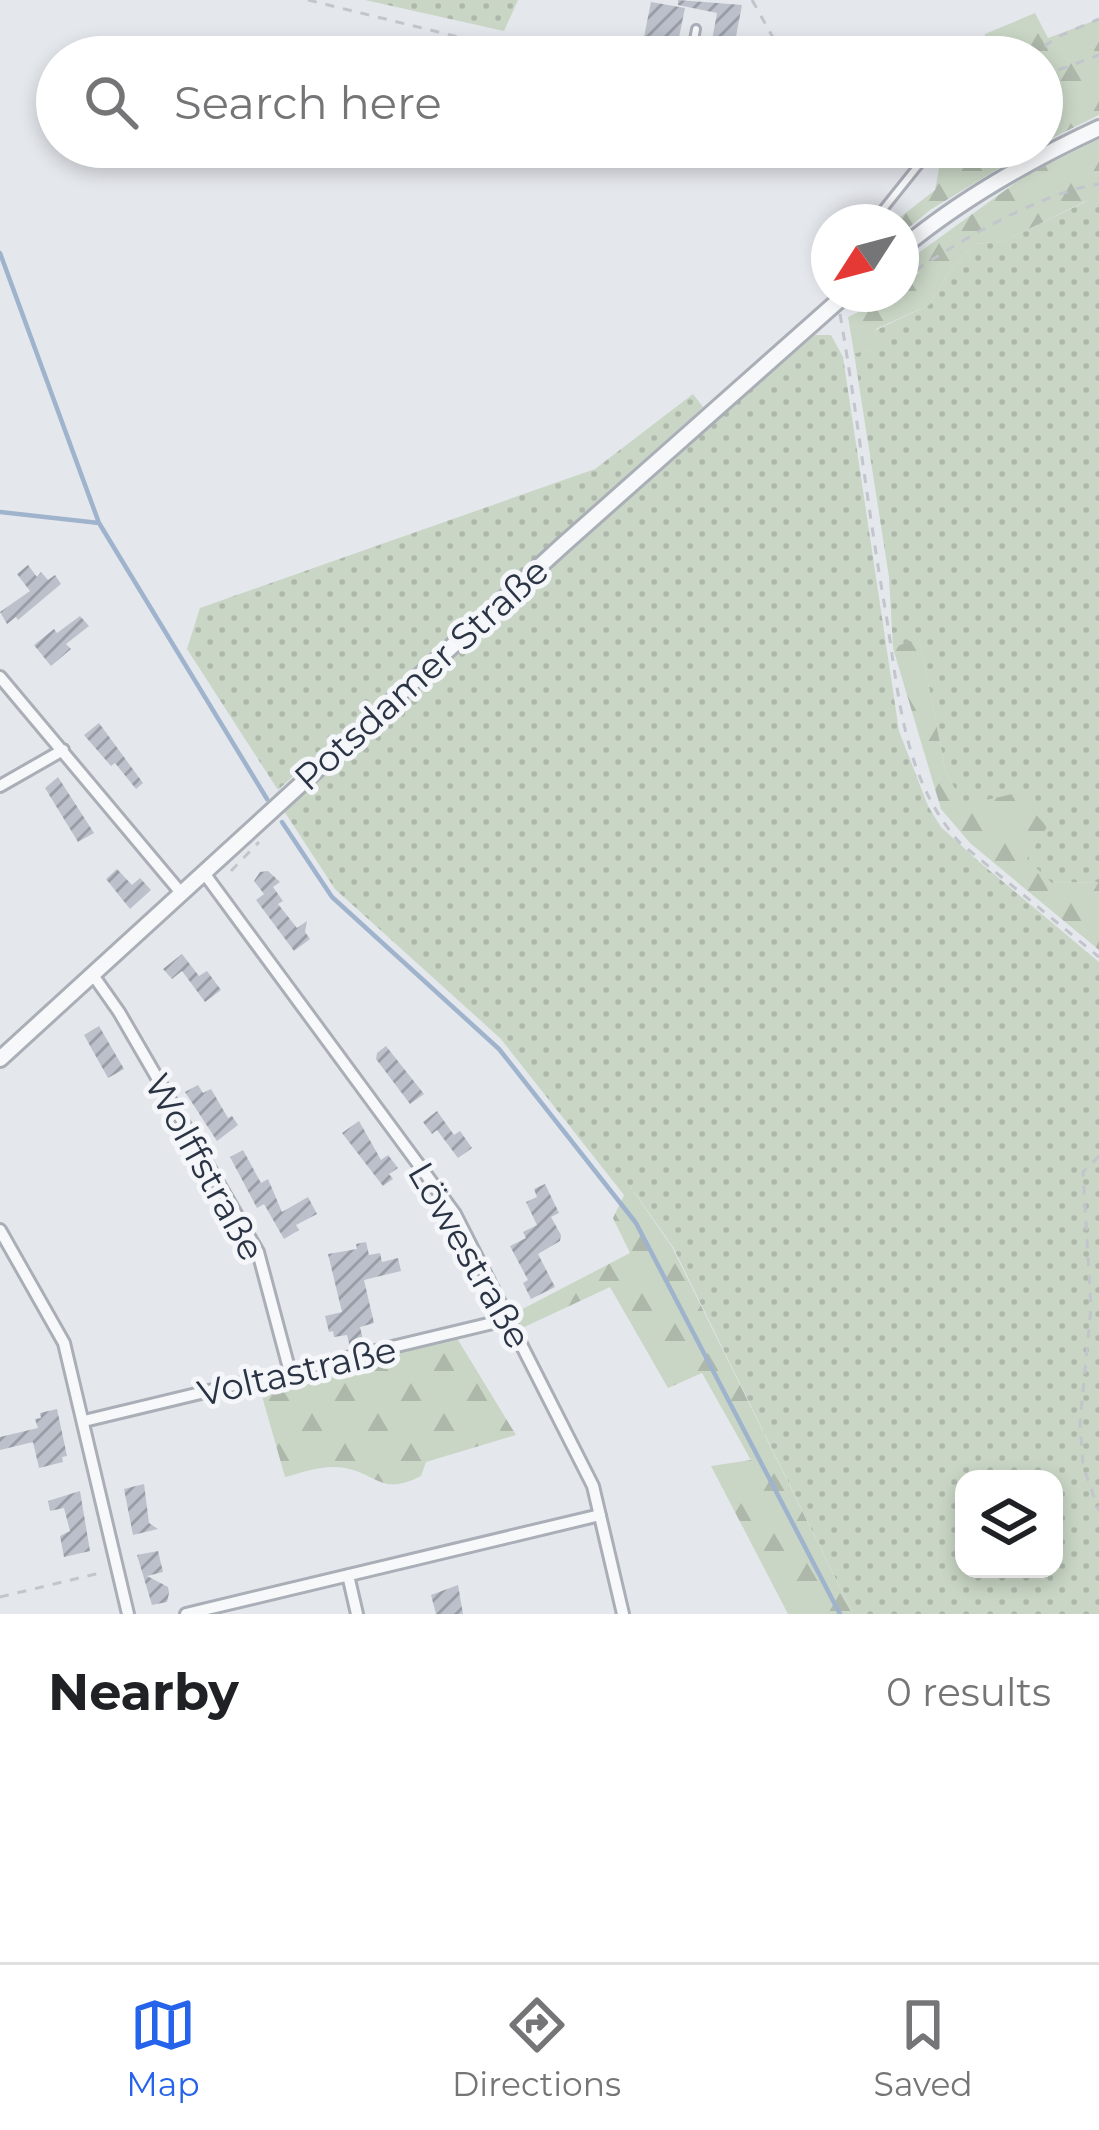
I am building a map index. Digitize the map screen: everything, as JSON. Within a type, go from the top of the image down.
[{"type":"street","points":[[1063,146],[1099,128]]},
{"type":"street","points":[[919,234],[1017,168]]},
{"type":"street","name":"Potsdamer Straße","points":[[4,1050],[93,975],[822,312]]},
{"type":"street","points":[[0,677],[182,894]]},
{"type":"street","points":[[0,786],[63,750]]},
{"type":"street","name":"Löwestraße","points":[[204,873],[455,1214],[593,1486],[623,1614]]},
{"type":"street","name":"Wolffstraße","points":[[93,975],[258,1252],[290,1372]]},
{"type":"street","points":[[0,1229],[64,1342],[128,1614]]},
{"type":"street","name":"Voltastraße","points":[[84,1421],[509,1319]]},
{"type":"street","points":[[186,1614],[600,1514]]},
{"type":"street","points":[[348,1575],[357,1614]]},
{"type":"lane","points":[[695,36],[696,29]]},
{"type":"lane","points":[[887,204],[916,168]]},
{"type":"path","points":[[308,0],[455,36]]},
{"type":"path","points":[[752,0],[772,36]]},
{"type":"path","points":[[1059,36],[1099,19]]},
{"type":"path","points":[[1063,68],[1099,55]]},
{"type":"path","points":[[919,268],[1029,208],[1099,184]]},
{"type":"path","points":[[842,312],[899,714],[919,772],[940,820],[959,842],[1099,957]]},
{"type":"path","points":[[231,871],[265,834]]},
{"type":"path","points":[[1099,1156],[1083,1172],[1091,1307],[1080,1424],[1083,1466],[1099,1511]]},
{"type":"path","points":[[0,1597],[118,1568]]},
{"type":"green space","points":[[365,0],[518,0],[504,31]]},
{"type":"green space","points":[[1035,13],[1047,36],[985,36]]},
{"type":"green space","points":[[1099,19],[1099,115],[1063,133],[1063,36],[1053,36]]},
{"type":"green space","points":[[1099,139],[1099,204],[1086,201],[1004,241],[974,244],[929,305],[919,310],[919,253],[1025,176],[1041,168],[1063,168],[1063,157]]},
{"type":"green space","points":[[939,168],[999,168],[919,219],[917,204],[935,190]]},
{"type":"green space","points":[[1087,201],[1099,204],[1099,882],[1051,883],[964,806],[946,773],[919,638],[893,648],[889,577],[854,353],[872,350],[876,330],[929,305],[974,244],[1004,241]]},
{"type":"green space","points":[[858,312],[914,312],[876,329],[873,350],[854,353],[848,317]]},
{"type":"green space","points":[[815,335],[831,335],[843,357],[899,731],[928,806],[941,827],[977,860],[1099,962],[1099,1614],[853,1614],[673,1247],[630,1186],[624,1195],[501,1039],[335,889],[284,811],[613,509]]},
{"type":"green space","points":[[693,394],[703,407],[278,790],[187,649],[200,608],[595,469]]},
{"type":"green space","points":[[919,637],[946,773],[964,805],[1017,793],[1047,827],[1027,859],[1052,883],[1099,882],[1099,950],[970,843],[941,809],[893,648]]},
{"type":"green space","points":[[629,1185],[672,1247],[853,1614],[788,1614],[711,1466],[751,1460],[702,1373],[668,1388],[610,1287],[520,1329],[513,1314],[630,1253],[613,1218]]},
{"type":"green space","points":[[455,1335],[516,1435],[426,1462],[421,1476],[397,1484],[337,1467],[285,1477],[258,1382]]},
{"type":"building","points":[[678,0],[742,5],[736,36],[713,36],[717,13],[678,5]]},
{"type":"building","points":[[651,2],[685,8],[679,36],[644,36]]},
{"type":"building","points":[[28,565],[37,577],[41,572],[48,580],[55,575],[61,584],[7,624],[0,612],[30,591],[17,574]]},
{"type":"building","points":[[80,616],[89,626],[66,644],[71,649],[51,666],[34,645]]},
{"type":"building","points":[[99,723],[143,783],[136,789],[84,735]]},
{"type":"building","points":[[58,777],[94,833],[78,842],[45,788]]},
{"type":"building","points":[[117,869],[132,885],[140,878],[151,890],[130,909],[106,879]]},
{"type":"building","points":[[268,871],[280,882],[273,887],[283,901],[278,904],[297,928],[307,921],[305,932],[310,939],[294,951],[256,900],[264,894],[254,881],[260,872]]},
{"type":"building","points":[[182,954],[199,976],[207,971],[221,990],[205,1002],[182,971],[172,979],[163,969]]},
{"type":"building","points":[[99,1026],[124,1069],[108,1078],[84,1035]]},
{"type":"building","points":[[386,1046],[424,1094],[410,1104],[376,1059]]},
{"type":"building","points":[[198,1085],[203,1093],[211,1089],[228,1118],[232,1116],[238,1125],[217,1141],[185,1092]]},
{"type":"building","points":[[437,1111],[454,1135],[460,1131],[472,1148],[458,1158],[437,1130],[432,1134],[423,1122]]},
{"type":"building","points":[[359,1121],[381,1160],[388,1155],[398,1168],[383,1186],[342,1133]]},
{"type":"building","points":[[243,1150],[261,1183],[268,1179],[282,1212],[308,1197],[317,1214],[296,1225],[299,1230],[284,1239],[264,1204],[257,1208],[230,1157]]},
{"type":"building","points":[[545,1184],[559,1213],[551,1217],[561,1235],[560,1241],[538,1254],[555,1287],[531,1299],[523,1283],[528,1280],[510,1246],[537,1225],[526,1202],[537,1197],[534,1189]]},
{"type":"building","points":[[366,1242],[369,1255],[380,1253],[382,1262],[398,1258],[401,1271],[364,1280],[374,1323],[360,1327],[364,1344],[350,1347],[347,1335],[334,1337],[329,1332],[325,1316],[342,1312],[328,1254],[357,1249],[356,1244]]},
{"type":"building","points":[[57,1409],[67,1456],[62,1457],[63,1462],[39,1468],[33,1442],[0,1450],[0,1437],[38,1428],[35,1419],[41,1418],[40,1413]]},
{"type":"building","points":[[144,1484],[149,1523],[158,1529],[133,1535],[124,1489]]},
{"type":"building","points":[[80,1491],[90,1551],[64,1557],[60,1536],[70,1531],[64,1508],[50,1511],[48,1501]]},
{"type":"building","points":[[158,1551],[163,1572],[147,1576],[168,1587],[169,1593],[167,1602],[152,1605],[137,1555]]},
{"type":"building","points":[[458,1585],[463,1614],[436,1614],[431,1595]]},
{"type":"waterway","points":[[0,253],[99,523],[267,799]]},
{"type":"waterway","points":[[0,512],[99,523]]},
{"type":"waterway","points":[[282,822],[332,897],[499,1049],[636,1223],[840,1614]]}]
